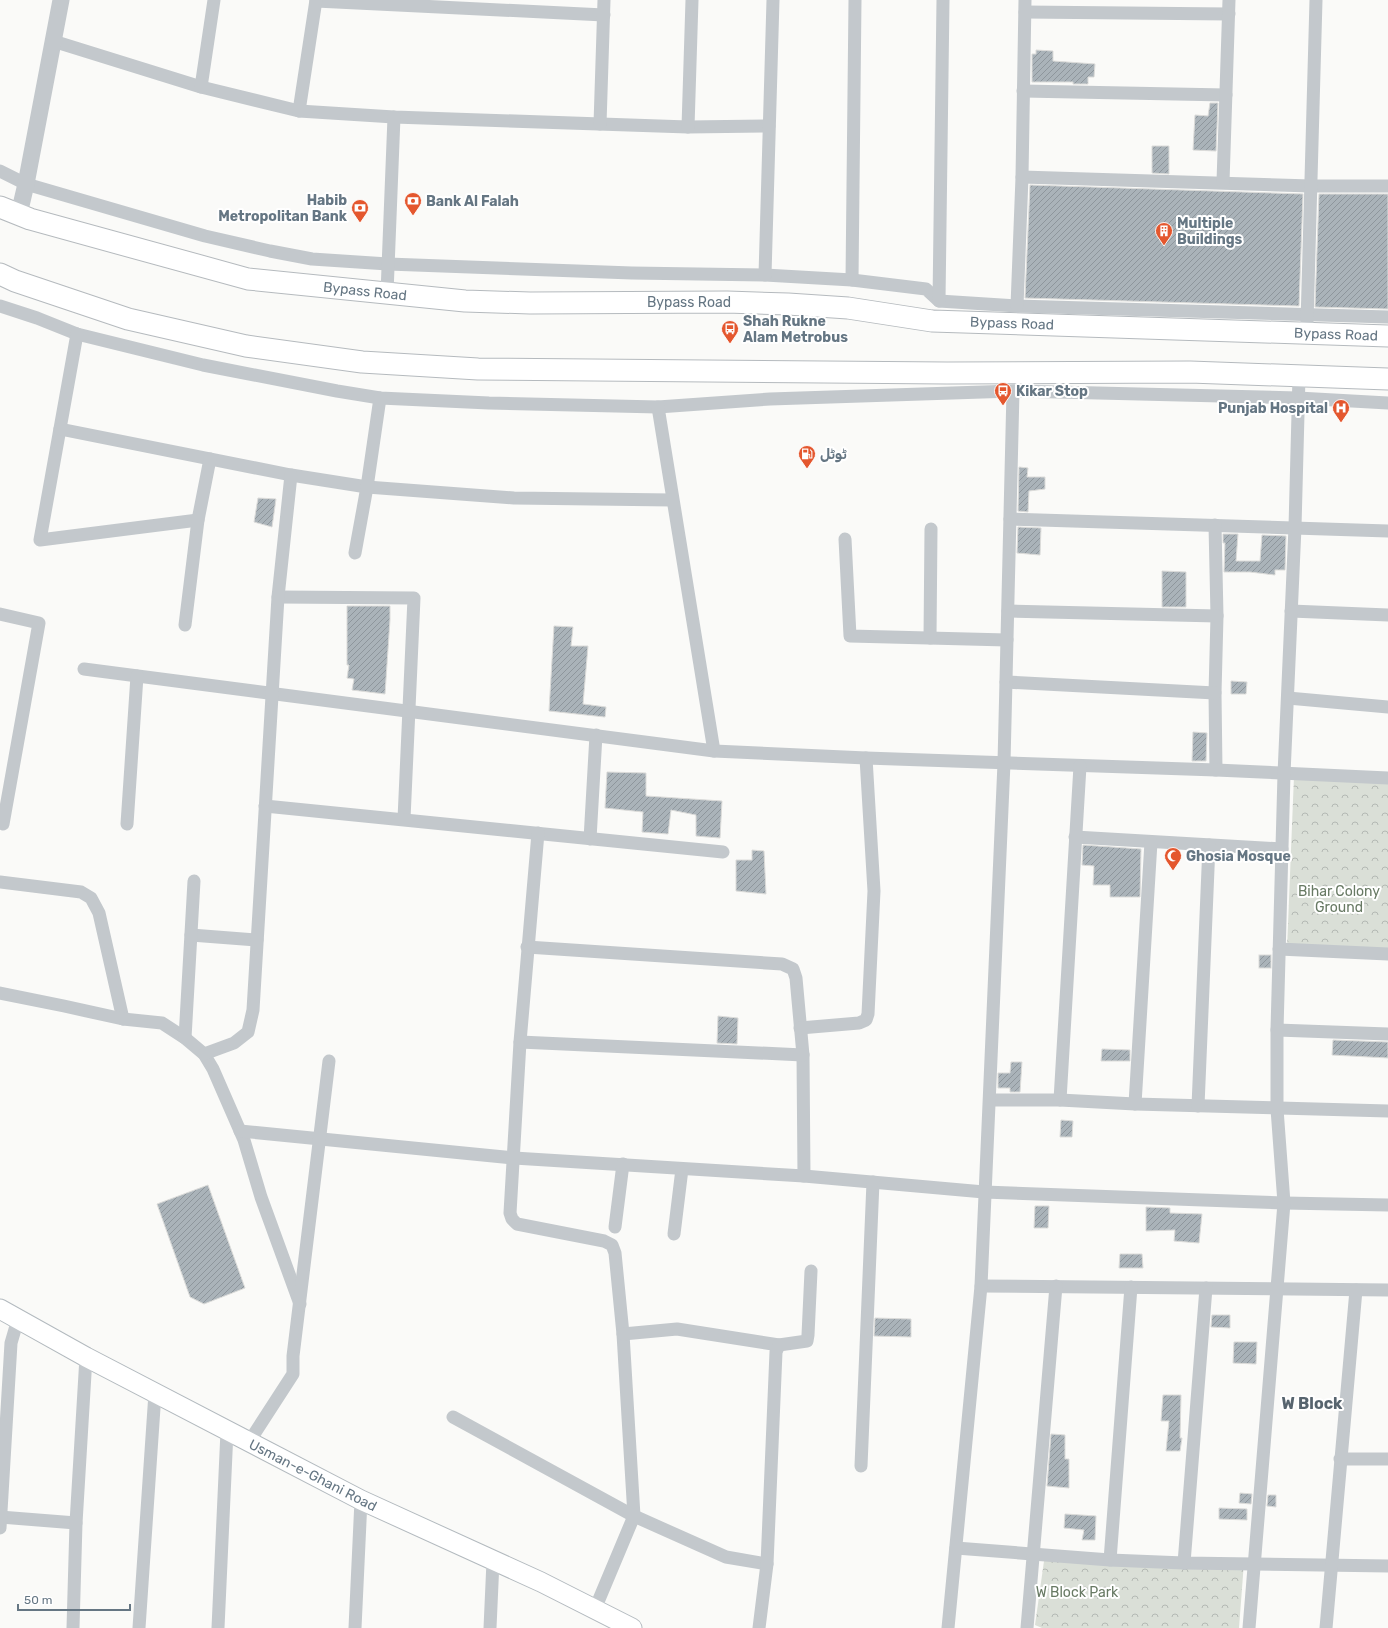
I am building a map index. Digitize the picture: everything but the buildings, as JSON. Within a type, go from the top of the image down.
[{"type":"main road","name":"Bypass Road","points":[[9,211],[30,219],[248,279],[466,301],[530,303],[727,302],[788,304],[848,308],[932,321],[1307,324],[1388,336]]},
{"type":"main road","points":[[0,274],[15,281],[128,319],[246,346],[362,362],[478,369],[946,373],[1190,372],[1388,379]]},
{"type":"main road","name":"Usman-e-Ghani Road","points":[[0,1309],[86,1357],[360,1500],[493,1561],[632,1628]]},
{"type":"street","points":[[9,211],[26,184],[60,0]]},
{"type":"street","points":[[201,87],[214,0]]},
{"type":"street","points":[[299,111],[316,0],[604,15]]},
{"type":"street","points":[[600,124],[604,0]]},
{"type":"street","points":[[688,127],[692,0]]},
{"type":"street","points":[[765,275],[773,0]]},
{"type":"street","points":[[852,280],[855,0]]},
{"type":"street","points":[[939,301],[942,0]]},
{"type":"street","points":[[1224,182],[1229,0]]},
{"type":"street","points":[[1307,324],[1316,0]]},
{"type":"street","points":[[1017,306],[1022,176],[1025,6],[1229,14]]},
{"type":"street","points":[[53,41],[201,87],[299,111],[394,117],[688,127],[769,126]]},
{"type":"street","points":[[1024,91],[1226,95]]},
{"type":"street","points":[[387,293],[394,117]]},
{"type":"street","points":[[0,171],[26,184],[205,236],[312,259],[388,264],[624,273],[765,275],[852,280],[926,288],[939,301],[1307,324],[1388,317]]},
{"type":"street","points":[[1022,176],[1311,186],[1388,186]]},
{"type":"street","points":[[0,306],[78,334],[203,365],[380,398],[489,403],[658,406],[770,399],[1013,391],[1298,398],[1388,403]]},
{"type":"street","points":[[78,334],[40,540],[198,520]]},
{"type":"street","points":[[1249,1628],[1284,1203],[1277,1109],[1277,1030],[1284,774],[1295,527],[1299,376]]},
{"type":"street","points":[[948,1628],[981,1286],[1004,762],[1013,391]]},
{"type":"street","points":[[355,553],[367,487],[380,398]]},
{"type":"street","points":[[658,406],[672,500],[714,751]]},
{"type":"street","points":[[60,429],[291,475],[367,487],[514,498],[672,500]]},
{"type":"street","points":[[185,625],[198,520],[210,459]]},
{"type":"street","points":[[204,1054],[234,1043],[248,1032],[253,1010],[278,596],[291,475]]},
{"type":"street","points":[[1010,519],[1388,530]]},
{"type":"street","points":[[1215,525],[1217,616],[1215,693],[1216,770]]},
{"type":"street","points":[[930,638],[931,529]]},
{"type":"street","points":[[845,539],[850,636],[1007,640]]},
{"type":"street","points":[[278,596],[414,598],[404,820]]},
{"type":"street","points":[[1008,611],[1217,616]]},
{"type":"street","points":[[1291,611],[1388,615]]},
{"type":"street","points":[[0,614],[39,623],[3,824]]},
{"type":"street","points":[[84,668],[714,751],[1388,778]]},
{"type":"street","points":[[127,824],[137,676]]},
{"type":"street","points":[[1006,682],[1215,693]]},
{"type":"street","points":[[1288,698],[1388,707]]},
{"type":"street","points":[[590,838],[596,735]]},
{"type":"street","points":[[800,1028],[859,1023],[866,1020],[868,1014],[874,891],[866,758]]},
{"type":"street","points":[[1060,1100],[1080,766]]},
{"type":"street","points":[[266,806],[723,852]]},
{"type":"street","points":[[538,833],[527,947],[510,1213],[512,1219],[517,1224],[604,1241],[612,1245],[615,1253],[623,1334],[634,1516],[595,1609]]},
{"type":"street","points":[[1075,837],[1282,849]]},
{"type":"street","points":[[1135,1104],[1151,842]]},
{"type":"street","points":[[1198,1106],[1209,845]]},
{"type":"street","points":[[185,1038],[194,881]]},
{"type":"street","points":[[0,882],[81,892],[90,898],[99,914],[123,1019]]},
{"type":"street","points":[[191,935],[257,940]]},
{"type":"street","points":[[527,947],[782,964],[792,969],[796,978],[803,1055],[804,1176]]},
{"type":"street","points":[[1279,949],[1388,954]]},
{"type":"street","points":[[0,993],[123,1019],[162,1023],[185,1038],[204,1054],[213,1069],[240,1131],[261,1197],[300,1304]]},
{"type":"street","points":[[1277,1030],[1388,1034]]},
{"type":"street","points":[[520,1042],[803,1055]]},
{"type":"street","points":[[249,1442],[293,1374],[293,1356],[329,1061]]},
{"type":"street","points":[[990,1100],[1060,1100],[1277,1109],[1388,1111]]},
{"type":"street","points":[[240,1131],[514,1158],[804,1176],[984,1192],[1284,1203],[1388,1205]]},
{"type":"street","points":[[615,1227],[623,1164]]},
{"type":"street","points":[[674,1234],[682,1168]]},
{"type":"street","points":[[861,1466],[873,1182]]},
{"type":"street","points":[[623,1334],[677,1328],[779,1346],[807,1341],[811,1271]]},
{"type":"street","points":[[981,1286],[1388,1290]]},
{"type":"street","points":[[1027,1628],[1056,1286]]},
{"type":"street","points":[[1110,1560],[1131,1287]]},
{"type":"street","points":[[1184,1563],[1206,1288]]},
{"type":"street","points":[[1326,1628],[1356,1290]]},
{"type":"street","points":[[18,1319],[11,1343],[0,1520],[76,1523]]},
{"type":"street","points":[[759,1628],[767,1564],[776,1352],[779,1346]]},
{"type":"street","points":[[73,1628],[76,1523],[86,1357]]},
{"type":"street","points":[[139,1628],[155,1393]]},
{"type":"street","points":[[453,1417],[634,1516],[726,1557],[767,1564]]},
{"type":"street","points":[[218,1628],[228,1431]]},
{"type":"street","points":[[1340,1459],[1388,1459]]},
{"type":"street","points":[[354,1628],[360,1500]]},
{"type":"street","points":[[956,1548],[1110,1560],[1184,1563],[1388,1566]]},
{"type":"street","points":[[490,1628],[493,1561]]},
{"type":"green space","name":"Bihar Colony Ground","points":[[1294,776],[1388,779],[1388,953],[1287,949]]},
{"type":"green space","name":"W Block Park","points":[[1045,1554],[1244,1562],[1239,1628],[1042,1628],[1035,1625]]},
{"type":"place","name":"Bank Al Falah","points":[[413,216]]},
{"type":"place","name":"Habib Metropolitan Bank","points":[[360,223]]},
{"type":"place","name":"Multiple Buildings","points":[[1164,246]]},
{"type":"place","name":"Shah Rukne Alam Metrobus","points":[[730,344]]},
{"type":"place","name":"Kikar Stop","points":[[1003,406]]},
{"type":"place","name":"Punjab Hospital","points":[[1341,423]]},
{"type":"place","name":"ٹوٹل","points":[[807,469]]},
{"type":"place","name":"Ghosia Mosque","points":[[1173,871]]},
{"type":"district","name":"W Block","points":[[1312,1403]]}]
